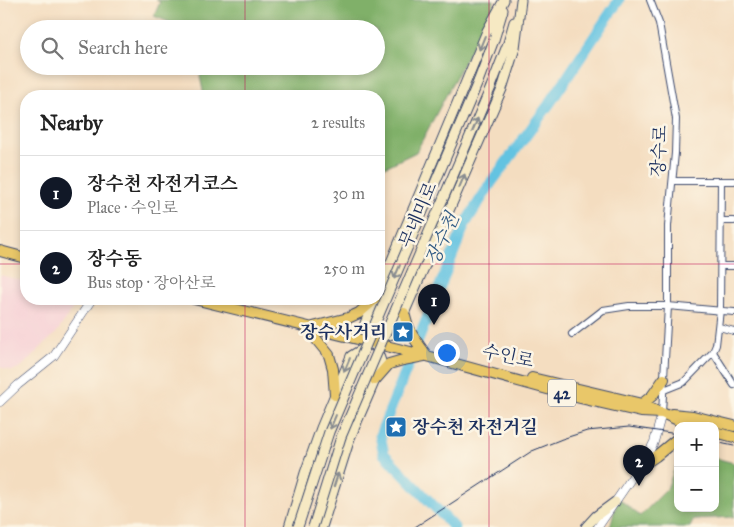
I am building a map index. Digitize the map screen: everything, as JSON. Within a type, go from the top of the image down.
[{"type":"main road","name":"무네미로","points":[[385,300],[478,82],[494,40],[505,0]]},
{"type":"main road","points":[[385,277],[487,31],[505,0]]},
{"type":"main road","name":"무네미로","points":[[313,527],[341,438],[491,87],[508,43],[521,0]]},
{"type":"main road","points":[[289,527],[321,428],[351,356],[374,342],[396,332],[405,319],[502,89],[515,48],[521,0]]},
{"type":"main road","points":[[0,251],[20,256]]},
{"type":"main road","name":"42","points":[[219,305],[374,342]]},
{"type":"main road","points":[[335,395],[333,369],[329,355],[316,339],[312,327],[348,318],[359,313],[369,305]]},
{"type":"main road","points":[[322,527],[350,438],[382,364],[365,323],[373,305]]},
{"type":"main road","name":"무네미로","points":[[298,527],[329,432],[383,305]]},
{"type":"main road","points":[[375,380],[389,364],[430,357],[412,335],[405,319]]},
{"type":"main road","name":"수인로","points":[[374,342],[580,398],[641,412],[693,416],[734,426]]},
{"type":"main road","name":"수인로","points":[[430,357],[642,404],[682,422]]},
{"type":"main road","points":[[642,404],[664,385]]},
{"type":"main road","points":[[719,433],[734,437]]},
{"type":"main road","points":[[638,468],[674,441]]},
{"type":"main road","points":[[586,527],[596,516],[615,502]]},
{"type":"street","name":"장수로","points":[[650,0],[659,23],[676,119],[673,181],[668,226],[668,306],[662,413]]},
{"type":"street","points":[[673,181],[734,181]]},
{"type":"street","points":[[664,385],[684,382],[713,352],[716,345],[720,310],[721,181]]},
{"type":"street","points":[[721,221],[734,221]]},
{"type":"street","points":[[721,266],[734,266]]},
{"type":"street","points":[[0,402],[18,384],[54,356],[88,305]]},
{"type":"street","points":[[572,334],[603,310],[629,306],[668,306],[734,312]]},
{"type":"street","points":[[718,327],[734,331]]},
{"type":"street","points":[[713,352],[734,385]]},
{"type":"street","points":[[598,527],[654,442],[662,413]]},
{"type":"shaded area","points":[[0,275],[20,280],[20,305],[75,305],[57,332],[21,367],[12,371],[0,367]]},
{"type":"green space","points":[[156,0],[494,0],[493,7],[416,152],[385,167],[385,90],[203,90],[200,76],[385,75],[385,20],[164,20],[154,16],[160,2]]},
{"type":"green space","points":[[719,459],[734,463],[734,517],[694,519],[690,527],[610,527],[618,498],[640,516],[667,489],[674,470],[674,512],[719,512]]},
{"type":"waterway","name":"장수천","points":[[454,527],[384,454],[380,435],[465,224],[491,183],[550,103],[619,0]]},
{"type":"tram line","points":[[415,527],[532,451],[562,439],[587,431],[629,427],[674,433]]},
{"type":"tram line","points":[[719,443],[734,446]]},
{"type":"place","name":"장수천 자전거코스","points":[[434,325]]},
{"type":"place","name":"장수사거리","points":[[403,332]]},
{"type":"place","name":"장수천 자전거길","points":[[396,427]]},
{"type":"place","name":"장수동","points":[[639,486]]}]
